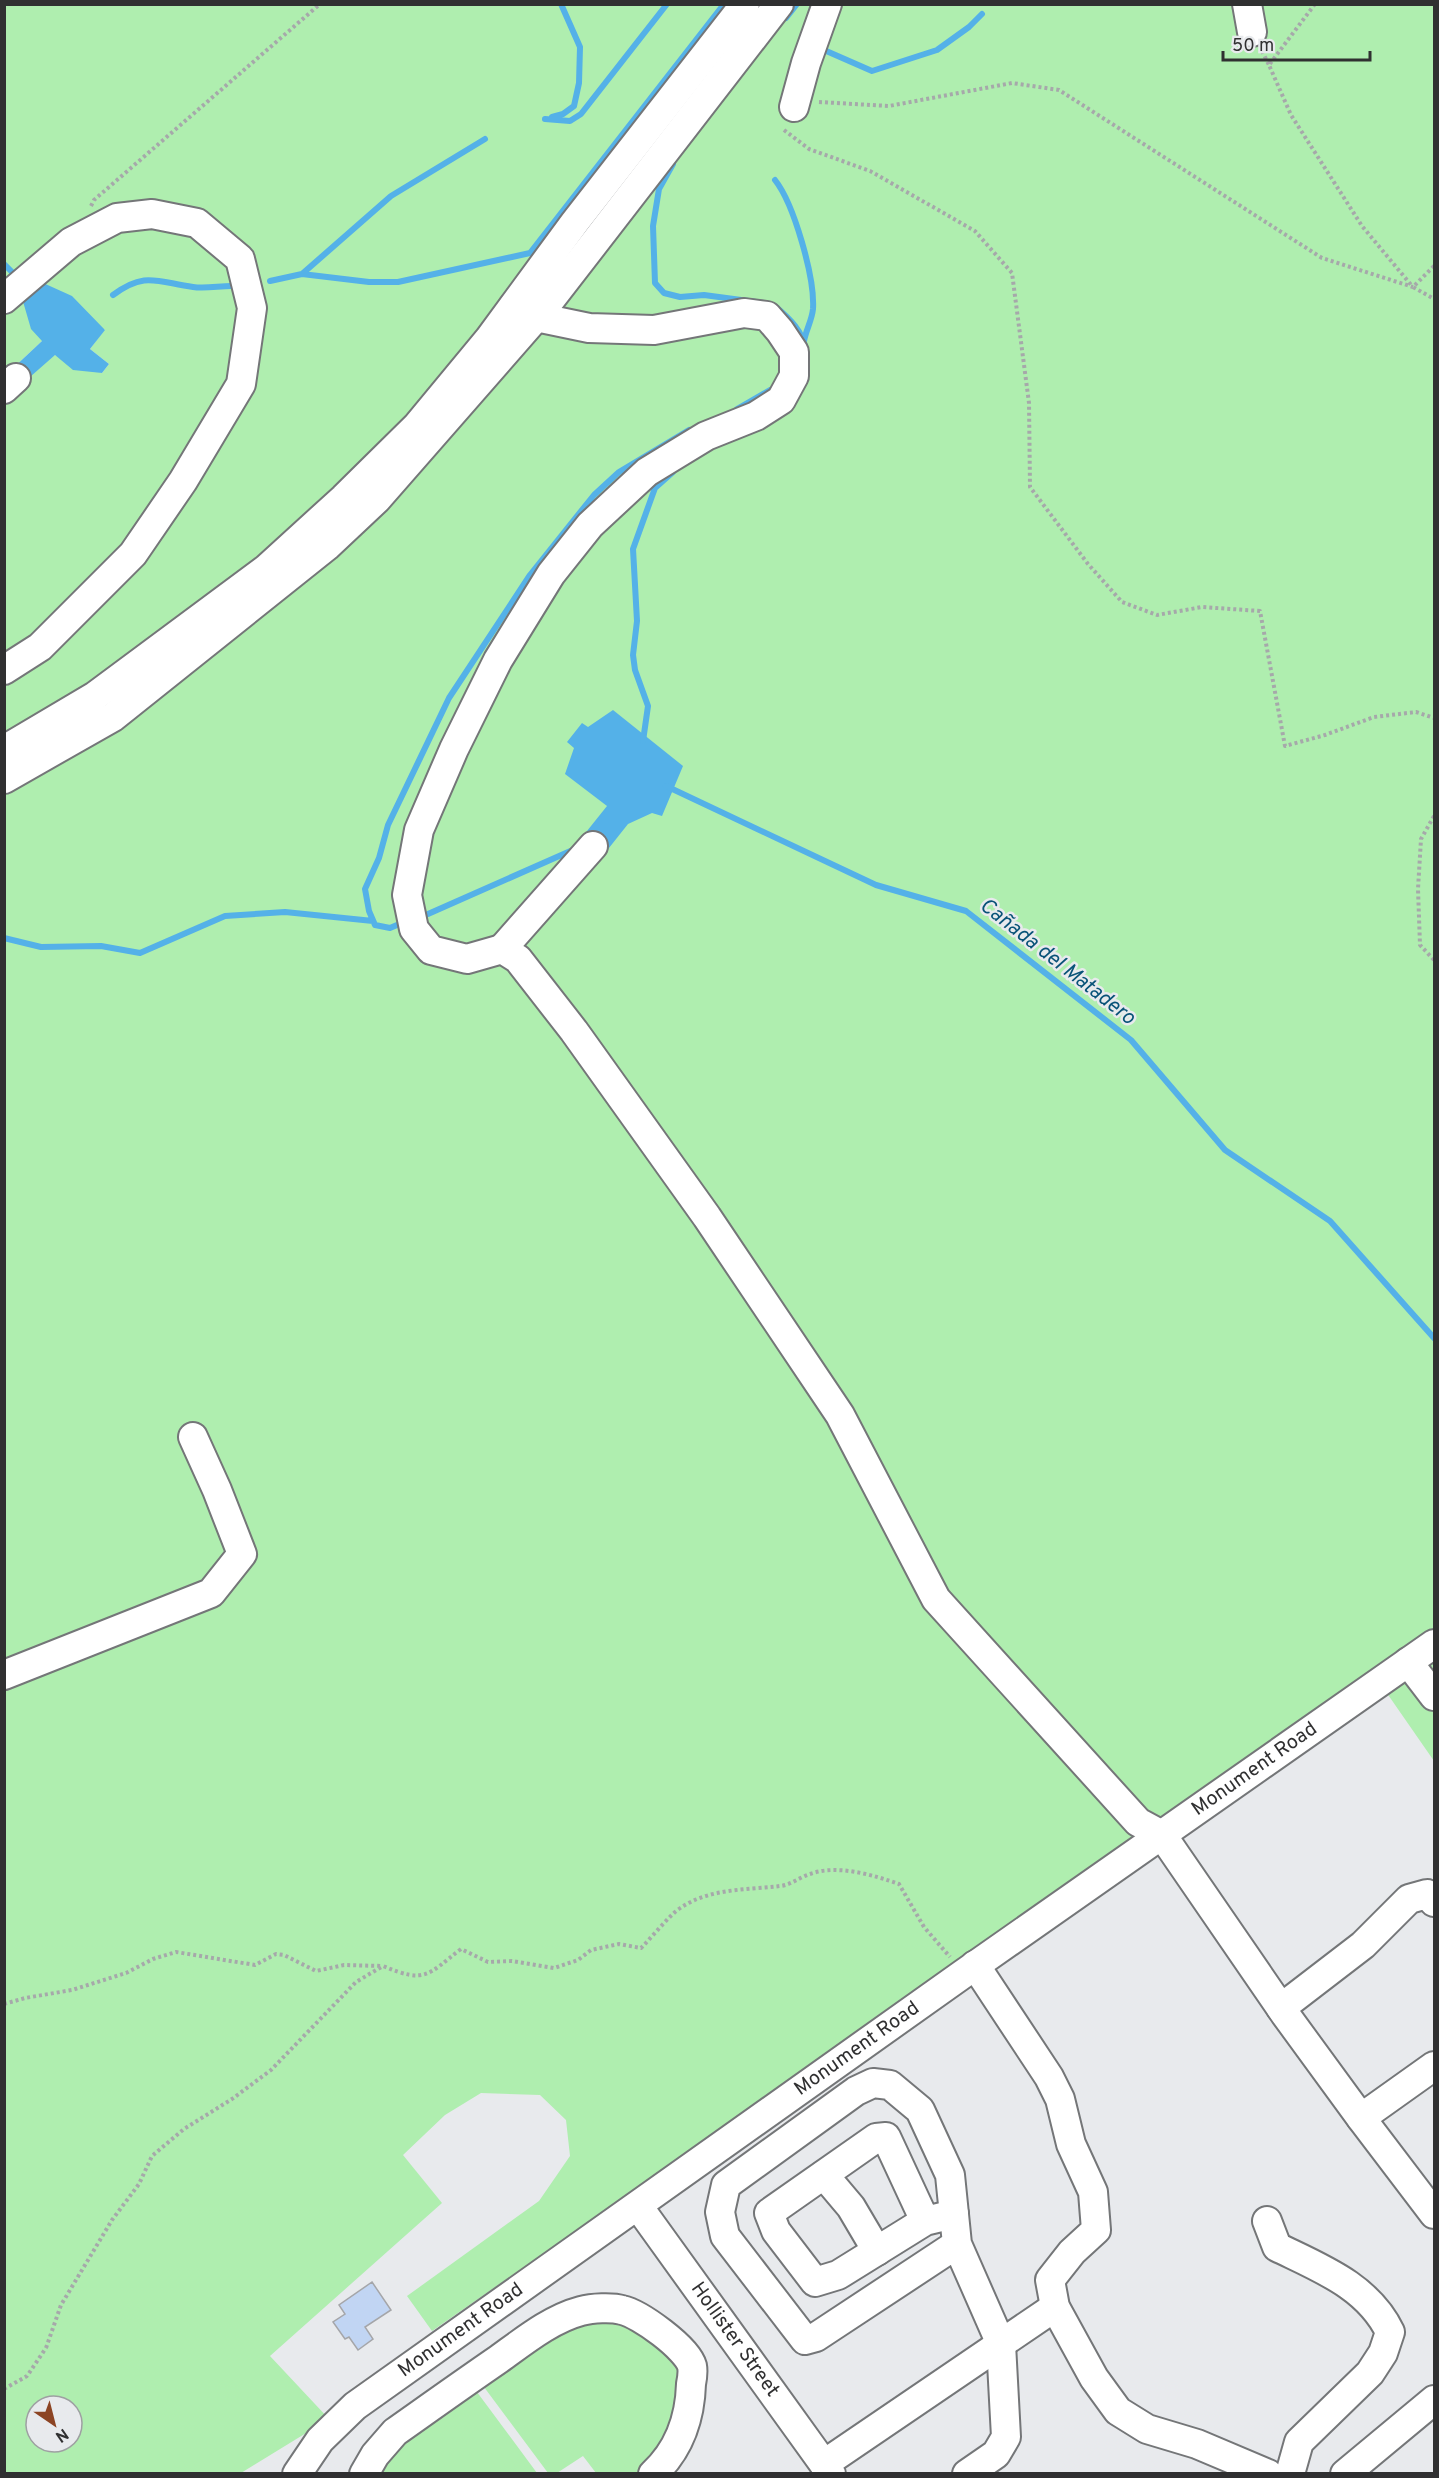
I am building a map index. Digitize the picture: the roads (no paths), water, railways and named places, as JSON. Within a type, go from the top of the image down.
[{"type":"street","points":[[4,750],[95,696],[266,569],[344,498],[417,426],[489,339],[524,312],[575,222],[744,4]]},
{"type":"street","points":[[4,779],[113,717],[327,546],[377,499],[524,312],[779,4]]},
{"type":"street","points":[[794,107],[806,63],[827,4]]},
{"type":"street","points":[[4,299],[71,242],[117,218],[152,214],[196,223],[240,259],[252,308],[241,384],[183,481],[133,554],[40,647],[4,670]]},
{"type":"street","points":[[524,312],[589,328],[654,330],[744,313],[767,316],[794,352],[794,375],[781,400],[756,416],[706,436],[647,472],[590,525],[551,574],[498,660],[454,749],[419,830],[407,895],[414,929],[431,950],[466,959],[502,949],[594,846]]},
{"type":"street","points":[[502,949],[518,959],[574,1031],[707,1217],[840,1415],[936,1599],[1138,1821],[1162,1835],[1281,2008],[1361,2118],[1425,2185],[1434,2214]]},
{"type":"street","points":[[4,1675],[211,1593],[242,1554],[218,1490],[193,1437]]},
{"type":"street","name":"Monument Road","points":[[297,2474],[320,2440],[355,2406],[969,1970],[1434,1644]]},
{"type":"street","points":[[1408,1662],[1434,1696]]},
{"type":"street","points":[[1281,2008],[1363,1945],[1409,1899],[1427,1894],[1434,1902]]},
{"type":"street","points":[[969,1970],[1049,2077],[1060,2098],[1071,2144],[1093,2192],[1096,2230],[1072,2252],[1050,2280],[1055,2307],[1094,2378],[1118,2411],[1147,2429],[1197,2445],[1268,2474]]},
{"type":"street","points":[[1361,2118],[1434,2066]]},
{"type":"street","points":[[957,2244],[816,2337],[805,2340],[725,2236],[720,2212],[726,2186],[856,2091],[873,2083],[890,2085],[921,2110],[950,2175],[957,2244],[1001,2344],[1006,2436],[996,2454],[967,2474]]},
{"type":"street","points":[[925,2221],[886,2137],[876,2138],[769,2213],[776,2231],[814,2282],[838,2275],[925,2221],[954,2214]]},
{"type":"street","points":[[825,2175],[851,2206],[877,2251]]},
{"type":"street","name":"Hollister Street","points":[[638,2206],[827,2469]]},
{"type":"street","points":[[1267,2221],[1277,2247],[1346,2281],[1383,2316],[1390,2332],[1383,2353],[1370,2373],[1299,2442],[1290,2474]]},
{"type":"street","points":[[827,2469],[1055,2307]]},
{"type":"street","points":[[364,2474],[375,2455],[394,2432],[542,2329],[582,2311],[602,2310],[623,2310],[644,2321],[677,2344],[692,2366],[691,2396],[686,2422],[678,2443],[662,2466],[653,2474]]},
{"type":"street","points":[[1345,2474],[1434,2400]]},
{"type":"water","points":[[41,282],[72,296],[105,330],[90,349],[109,364],[102,373],[73,370],[55,355],[22,384],[10,371],[42,341],[31,329],[22,298]]},
{"type":"water","points":[[613,710],[683,766],[662,816],[652,813],[628,824],[605,853],[583,836],[607,806],[565,774],[574,748],[567,742],[582,723],[588,727]]},
{"type":"waterway","points":[[552,117],[563,114],[574,106],[579,83],[580,47],[561,4]]},
{"type":"waterway","points":[[545,119],[570,121],[581,114],[667,4]]},
{"type":"waterway","points":[[302,274],[369,282],[398,282],[530,253],[724,4]]},
{"type":"waterway","points":[[786,18],[797,4]]},
{"type":"waterway","points":[[824,50],[872,71],[937,50],[969,27],[982,14]]},
{"type":"waterway","points":[[270,281],[302,274],[391,196],[485,139]]},
{"type":"waterway","points":[[673,164],[659,189],[653,226],[655,283],[664,293],[680,297],[704,295],[764,303]]},
{"type":"waterway","points":[[775,180],[796,223],[811,279],[813,309],[804,341]]},
{"type":"waterway","name":"Cañada del Matadero","points":[[4,264],[16,276]]},
{"type":"waterway","points":[[113,295],[134,283],[151,280],[198,288],[231,286]]},
{"type":"waterway","points":[[776,307],[799,331],[805,349]]},
{"type":"waterway","points":[[737,409],[770,390]]},
{"type":"waterway","name":"Cañada del Matadero","points":[[397,925],[390,928],[375,925],[369,911],[365,889],[379,858],[388,825],[449,698],[530,575],[594,495],[619,472],[689,430]]},
{"type":"waterway","points":[[643,741],[648,706],[635,670],[633,655],[637,621],[633,549],[655,488],[673,472]]},
{"type":"waterway","name":"Cañada del Matadero","points":[[666,786],[876,885],[966,911],[1131,1040],[1225,1150],[1330,1221],[1434,1338]]},
{"type":"waterway","points":[[428,914],[575,849]]},
{"type":"waterway","points":[[4,938],[41,947],[101,946],[140,953],[225,916],[285,912],[373,921]]}]
